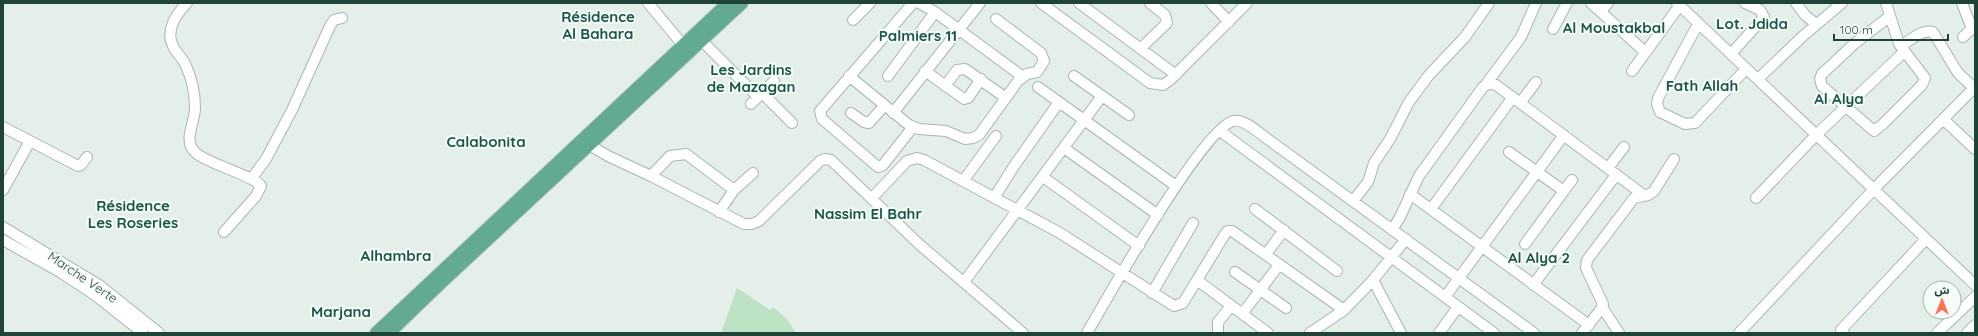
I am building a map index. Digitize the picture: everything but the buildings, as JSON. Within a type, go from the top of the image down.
[{"type":"main road","points":[[376,333],[728,3]]},
{"type":"main road","points":[[389,333],[742,3]]},
{"type":"street","points":[[187,3],[172,24],[170,38],[173,47],[187,68],[194,94],[195,114],[189,135],[190,145],[196,154],[212,163],[252,178],[259,183],[260,190],[224,232]]},
{"type":"street","points":[[648,3],[683,45]]},
{"type":"street","points":[[853,20],[870,3]]},
{"type":"street","points":[[913,3],[820,108],[822,119],[878,167],[883,165],[913,127]]},
{"type":"street","points":[[919,3],[935,12],[1023,77]]},
{"type":"street","points":[[893,113],[980,3]]},
{"type":"street","points":[[1041,3],[1150,83],[1163,85],[1176,75],[1247,3]]},
{"type":"street","points":[[1080,3],[1176,75]]},
{"type":"street","points":[[1141,48],[1167,23],[1165,15],[1150,3]]},
{"type":"street","points":[[1211,3],[1229,22]]},
{"type":"street","points":[[1353,201],[1368,182],[1374,163],[1390,140],[1409,102],[1429,75],[1465,38],[1488,3]]},
{"type":"street","points":[[1392,230],[1400,217],[1419,176],[1521,38],[1536,3]]},
{"type":"street","points":[[1553,28],[1567,3]]},
{"type":"street","points":[[1591,3],[1645,52]]},
{"type":"street","points":[[1601,11],[1608,3]]},
{"type":"street","points":[[1731,54],[1764,17],[1760,10],[1744,3]]},
{"type":"street","points":[[1796,3],[1805,15],[1816,24]]},
{"type":"street","points":[[1758,79],[1816,24],[1842,3]]},
{"type":"street","points":[[1886,3],[1899,44],[1925,78],[1924,82],[1883,124],[1874,131],[1822,86],[1820,76],[1860,39],[1890,16]]},
{"type":"street","points":[[1962,3],[1974,28],[1963,37]]},
{"type":"street","points":[[1632,71],[1678,4],[1816,135],[1875,188],[1975,285]]},
{"type":"street","points":[[888,76],[935,12]]},
{"type":"street","points":[[252,178],[266,159],[292,110],[330,26],[334,20],[342,18]]},
{"type":"street","points":[[849,76],[904,122],[913,127],[946,131],[965,139],[973,138],[978,135],[1023,77],[1037,72],[1044,60],[1041,53],[996,19]]},
{"type":"street","points":[[1698,24],[1658,98],[1657,104],[1660,112],[1685,124],[1695,123],[1746,69]]},
{"type":"street","points":[[1739,333],[1875,188],[1974,88],[1958,73],[1933,32],[1926,32],[1910,40],[1903,45],[1904,52]]},
{"type":"street","points":[[702,40],[757,98],[792,123]]},
{"type":"street","points":[[1756,198],[1816,135],[1904,52]]},
{"type":"street","points":[[945,86],[957,70],[962,68],[1006,98]]},
{"type":"street","points":[[925,71],[960,98],[966,99],[981,80]]},
{"type":"street","points":[[1074,76],[1129,115]]},
{"type":"street","points":[[757,98],[774,81]]},
{"type":"street","points":[[1431,209],[1516,100],[1536,82]]},
{"type":"street","points":[[1487,84],[1496,85],[1645,196]]},
{"type":"street","points":[[1038,87],[1176,186]]},
{"type":"street","points":[[964,282],[1102,96]]},
{"type":"street","points":[[994,198],[1014,166],[1059,102]]},
{"type":"street","points":[[851,113],[864,122],[869,123],[884,106]]},
{"type":"street","points":[[1943,119],[1975,149]]},
{"type":"street","points":[[1087,333],[1176,186],[1220,131],[1233,121],[1244,123],[1534,333]]},
{"type":"street","points":[[3,127],[78,166],[82,165],[87,157]]},
{"type":"street","points":[[1220,131],[1494,333]]},
{"type":"street","points":[[1445,297],[1564,135]]},
{"type":"street","points":[[963,181],[996,136]]},
{"type":"street","points":[[3,190],[30,141]]},
{"type":"street","points":[[590,145],[610,157],[651,176],[740,223],[748,225],[756,223],[820,161],[825,159],[834,162],[920,245],[1023,333]]},
{"type":"street","points":[[1608,168],[1624,146]]},
{"type":"street","points":[[1064,148],[1158,215]]},
{"type":"street","points":[[1509,152],[1564,191]]},
{"type":"street","points":[[651,176],[670,156],[686,154],[734,190]]},
{"type":"street","points":[[872,198],[907,161],[913,158],[924,160],[1060,233],[1171,306],[1177,306],[1183,303],[1228,231],[1234,232],[1344,310]]},
{"type":"street","points":[[1619,333],[1602,307],[1601,299],[1586,268],[1587,260],[1634,198],[1645,196],[1654,191],[1674,159]]},
{"type":"street","points":[[719,212],[734,190],[753,173]]},
{"type":"street","points":[[1533,285],[1616,174]]},
{"type":"street","points":[[1042,177],[1139,246]]},
{"type":"street","points":[[1525,244],[1572,180]]},
{"type":"street","points":[[1410,194],[1533,285],[1586,329],[1602,307]]},
{"type":"street","points":[[1255,209],[1337,271]]},
{"type":"street","points":[[1152,293],[1194,223]]},
{"type":"street","name":"Marche Verte","points":[[3,227],[99,285],[159,333]]},
{"type":"street","points":[[1266,254],[1284,230]]},
{"type":"street","points":[[1310,333],[1344,310],[1373,280],[1406,239]]},
{"type":"street","points":[[1841,332],[1926,239]]},
{"type":"street","name":"Marche Verte","points":[[3,240],[60,272],[87,290],[143,333]]},
{"type":"street","points":[[1242,314],[1279,265]]},
{"type":"street","points":[[1235,272],[1286,308]]},
{"type":"street","points":[[1197,280],[1268,333]]},
{"type":"street","points":[[1373,280],[1401,333]]},
{"type":"street","points":[[1937,333],[1975,296]]},
{"type":"street","points":[[1218,333],[1218,322],[1231,306]]},
{"type":"street","points":[[1439,333],[1458,307]]},
{"type":"street","points":[[1967,333],[1975,325]]},
{"type":"green space","points":[[737,288],[770,310],[773,307],[786,318],[796,333],[721,333]]},
{"type":"district","name":"Lot. Jdida","points":[[1752,24]]},
{"type":"district","name":"Résidence Al Bahara","points":[[598,26]]},
{"type":"district","name":"Al Moustakbal","points":[[1614,28]]},
{"type":"district","name":"Palmiers 11","points":[[918,36]]},
{"type":"district","name":"Les Jardins de Mazagan","points":[[751,78]]},
{"type":"district","name":"Fath Allah","points":[[1702,86]]},
{"type":"district","name":"Al Alya","points":[[1839,99]]},
{"type":"district","name":"Calabonita","points":[[486,142]]},
{"type":"district","name":"Résidence Les Roseries","points":[[133,214]]},
{"type":"district","name":"Nassim El Bahr","points":[[868,214]]},
{"type":"district","name":"Alhambra","points":[[396,256]]},
{"type":"district","name":"Al Alya 2","points":[[1539,258]]},
{"type":"district","name":"Marjana","points":[[341,312]]}]
